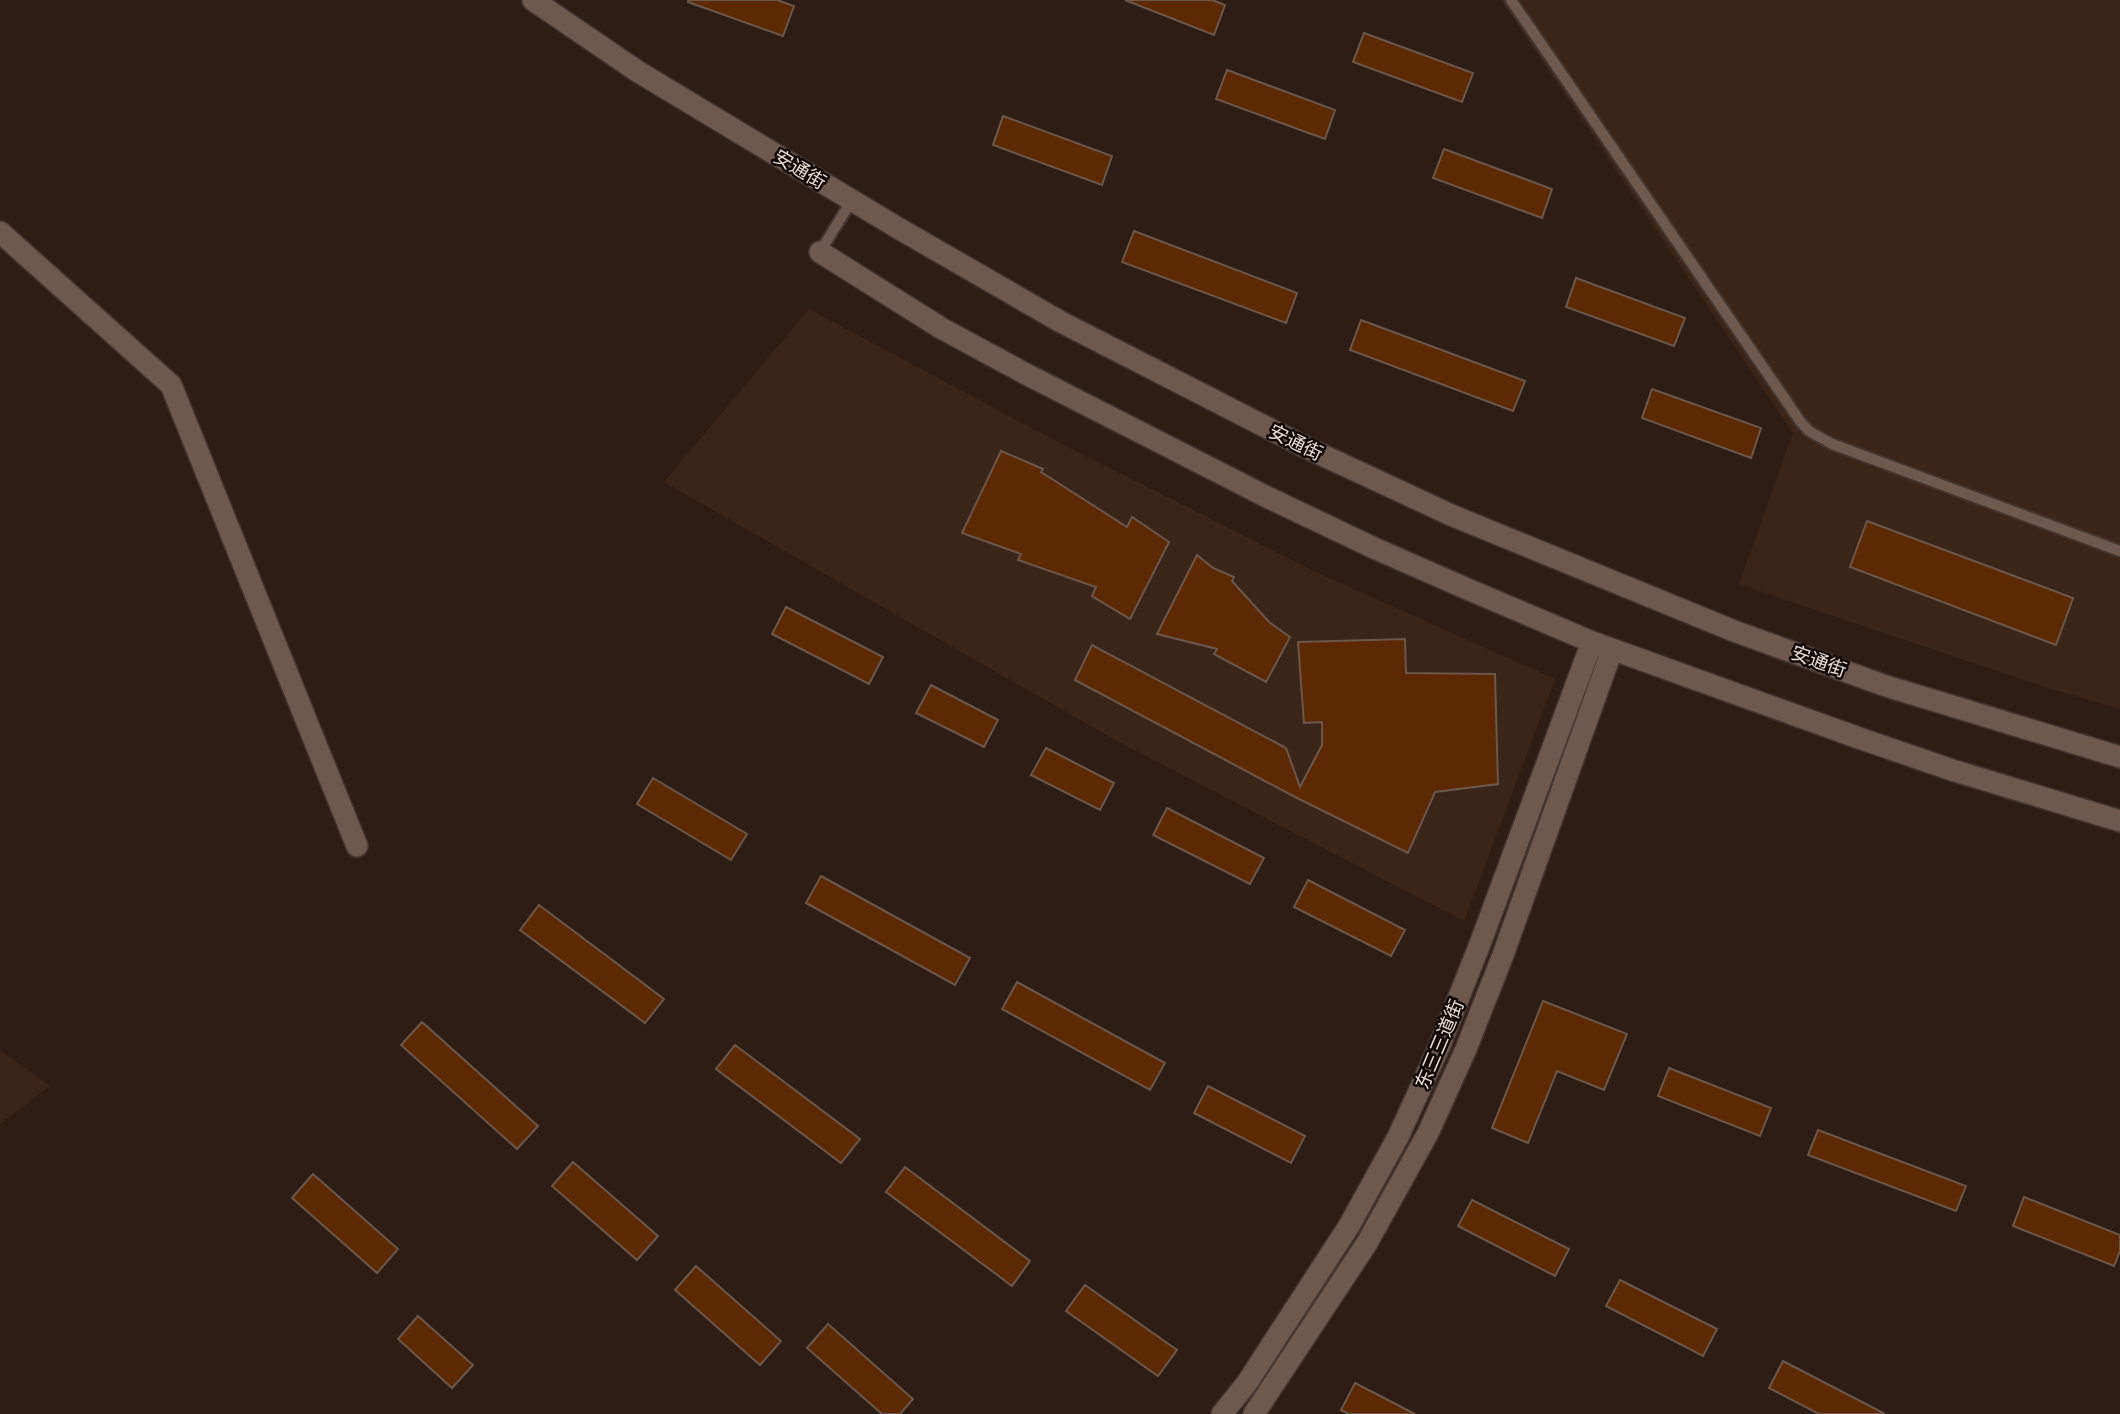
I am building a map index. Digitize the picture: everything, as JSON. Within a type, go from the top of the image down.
[{"type":"main road","name":"安通街","points":[[533,0],[637,71],[1060,322],[1305,447],[1451,515],[1734,631],[1886,686],[2120,757]]},
{"type":"main road","points":[[0,232],[171,385],[357,846]]},
{"type":"main road","points":[[820,251],[942,328],[1038,380],[1267,497],[1398,559],[1602,646],[1952,770],[2120,821]]},
{"type":"main road","name":"东三三道街","points":[[1222,1414],[1253,1374],[1349,1226],[1398,1137],[1440,1045],[1602,646]]},
{"type":"main road","name":"东三三道街","points":[[1254,1414],[1367,1243],[1428,1133],[1466,1049],[1503,955],[1602,646]]},
{"type":"lane","points":[[1511,0],[1809,431],[1832,444],[2120,551]]},
{"type":"lane","points":[[820,251],[852,200]]},
{"type":"shaded area","points":[[1501,0],[2120,0],[2120,709],[2048,688],[1739,584],[1793,433]]},
{"type":"shaded area","points":[[809,309],[1058,442],[1316,572],[1555,679],[1464,921],[1115,740],[664,482]]},
{"type":"shaded area","points":[[0,1050],[50,1086],[0,1124]]},
{"type":"building","points":[[688,0],[777,0],[794,6],[783,36]]},
{"type":"building","points":[[1125,0],[1212,0],[1225,5],[1214,35]]},
{"type":"building","points":[[1364,33],[1473,73],[1462,102],[1353,62]]},
{"type":"building","points":[[1227,70],[1335,110],[1325,139],[1216,99]]},
{"type":"building","points":[[1003,116],[1112,156],[1102,185],[993,145]]},
{"type":"building","points":[[1444,149],[1552,189],[1542,218],[1433,178]]},
{"type":"building","points":[[1134,231],[1297,293],[1286,323],[1122,262]]},
{"type":"building","points":[[1576,278],[1685,318],[1674,346],[1566,307]]},
{"type":"building","points":[[1361,320],[1525,381],[1513,411],[1350,350]]},
{"type":"building","points":[[1652,389],[1761,428],[1751,458],[1642,418]]},
{"type":"building","points":[[1001,451],[1043,469],[1041,472],[1127,527],[1132,517],[1169,542],[1130,619],[1092,596],[1096,587],[1018,560],[1021,554],[962,533]]},
{"type":"building","points":[[1867,521],[2073,598],[2056,645],[1850,567]]},
{"type":"building","points":[[1197,555],[1213,568],[1234,577],[1232,581],[1269,622],[1290,637],[1266,682],[1214,654],[1217,649],[1157,634]]},
{"type":"building","points":[[786,607],[883,657],[869,684],[772,634]]},
{"type":"building","points":[[1405,639],[1406,673],[1495,674],[1498,784],[1435,792],[1408,853],[1295,797],[1075,680],[1092,645],[1286,748],[1300,787],[1322,745],[1322,722],[1304,723],[1298,642]]},
{"type":"building","points":[[931,685],[998,720],[984,747],[916,713]]},
{"type":"building","points":[[1046,748],[1114,783],[1100,810],[1031,775]]},
{"type":"building","points":[[653,778],[747,834],[731,860],[637,804]]},
{"type":"building","points":[[1167,808],[1264,858],[1250,884],[1153,835]]},
{"type":"building","points":[[821,876],[970,958],[955,985],[806,903]]},
{"type":"building","points":[[1308,880],[1405,930],[1391,956],[1294,907]]},
{"type":"building","points":[[539,905],[664,999],[645,1023],[520,930]]},
{"type":"building","points":[[1017,982],[1165,1063],[1150,1090],[1002,1009]]},
{"type":"building","points":[[1543,1001],[1627,1034],[1604,1090],[1557,1071],[1528,1143],[1492,1128]]},
{"type":"building","points":[[422,1022],[538,1126],[517,1149],[401,1045]]},
{"type":"building","points":[[735,1045],[860,1139],[841,1163],[716,1069]]},
{"type":"building","points":[[1669,1068],[1771,1108],[1760,1136],[1658,1096]]},
{"type":"building","points":[[1208,1086],[1305,1136],[1291,1163],[1194,1113]]},
{"type":"building","points":[[1818,1130],[1966,1186],[1956,1211],[1808,1155]]},
{"type":"building","points":[[573,1162],[658,1236],[637,1260],[552,1186]]},
{"type":"building","points":[[905,1167],[1030,1261],[1012,1286],[886,1192]]},
{"type":"building","points":[[313,1174],[398,1249],[377,1273],[292,1198]]},
{"type":"building","points":[[2024,1197],[2120,1235],[2120,1251],[2114,1266],[2013,1226]]},
{"type":"building","points":[[1472,1200],[1569,1249],[1555,1276],[1458,1226]]},
{"type":"building","points":[[696,1266],[781,1341],[760,1365],[675,1290]]},
{"type":"building","points":[[1620,1280],[1717,1329],[1703,1356],[1606,1306]]},
{"type":"building","points":[[1085,1285],[1177,1350],[1158,1376],[1066,1311]]},
{"type":"building","points":[[418,1316],[473,1365],[452,1388],[398,1339]]},
{"type":"building","points":[[828,1324],[913,1399],[900,1414],[882,1414],[807,1348]]},
{"type":"building","points":[[1783,1361],[1885,1414],[1819,1414],[1769,1388]]},
{"type":"building","points":[[1355,1383],[1415,1414],[1349,1414],[1341,1410]]}]
